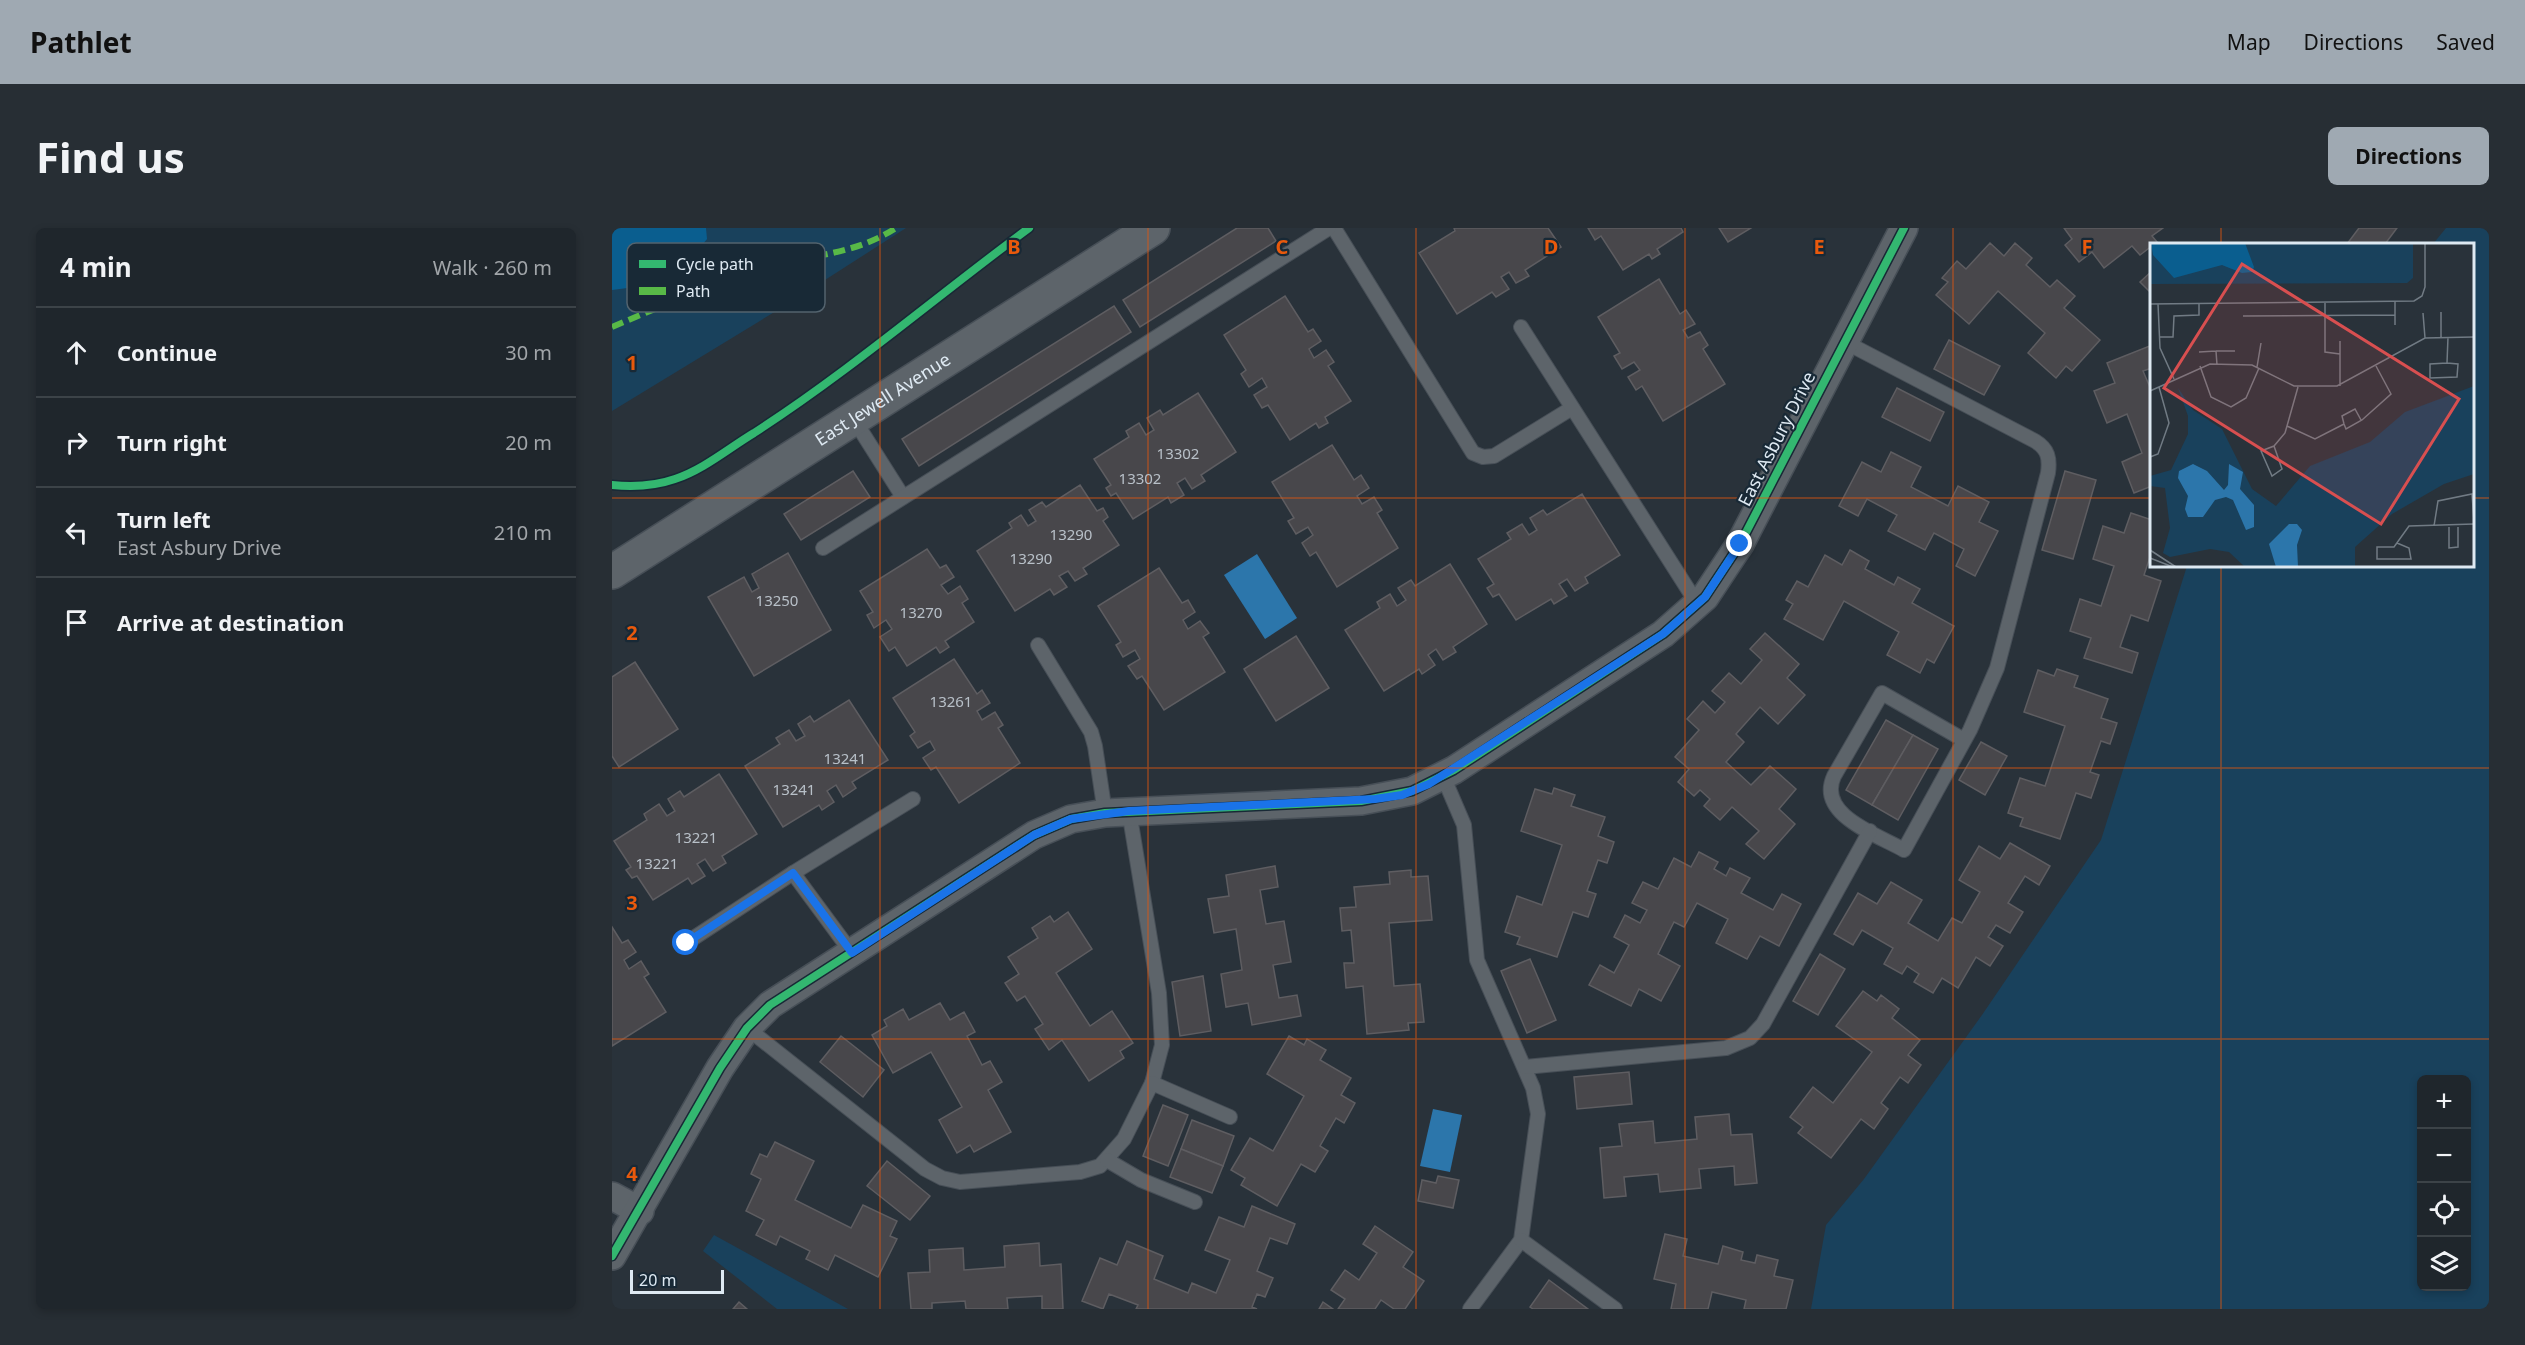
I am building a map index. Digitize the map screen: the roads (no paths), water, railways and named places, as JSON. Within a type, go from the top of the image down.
[{"type":"street","name":"East Jewell Avenue","points":[[612,572],[1153,228]]},
{"type":"street","name":"East Asbury Drive","points":[[612,1256],[640,1211],[720,1068],[747,1028],[788,991],[852,953],[1034,835],[1071,819],[1117,812],[1375,799],[1412,791],[1443,776],[1663,634],[1698,605],[1740,544],[1904,228]]},
{"type":"street","points":[[612,1196],[640,1211]]},
{"type":"lane","points":[[823,548],[1329,228]]},
{"type":"lane","points":[[1334,228],[1473,453],[1483,457],[1494,456],[1572,408]]},
{"type":"lane","points":[[1521,327],[1698,605]]},
{"type":"lane","points":[[1845,342],[2035,441],[2049,457],[2048,473],[2004,649],[1964,740],[1904,850],[1841,813],[1831,799],[1830,790],[1834,776],[1882,693],[1964,740]]},
{"type":"lane","points":[[853,418],[903,497]]},
{"type":"lane","points":[[747,1028],[925,1169],[942,1178],[960,1182],[1080,1172],[1100,1166],[1124,1139],[1152,1083],[1162,1045],[1159,993],[1117,812],[1091,732],[1038,645]]},
{"type":"lane","points":[[1443,776],[1464,825],[1476,960],[1525,1067],[1536,1095],[1538,1114],[1521,1239],[1470,1309]]},
{"type":"lane","points":[[686,943],[913,799]]},
{"type":"lane","points":[[1525,1067],[1726,1048],[1750,1038],[1763,1024],[1870,831]]},
{"type":"lane","points":[[793,873],[852,953]]},
{"type":"lane","points":[[1152,1083],[1230,1117]]},
{"type":"lane","points":[[1107,1160],[1132,1175],[1195,1202]]},
{"type":"lane","points":[[1521,1239],[1615,1309]]}]
